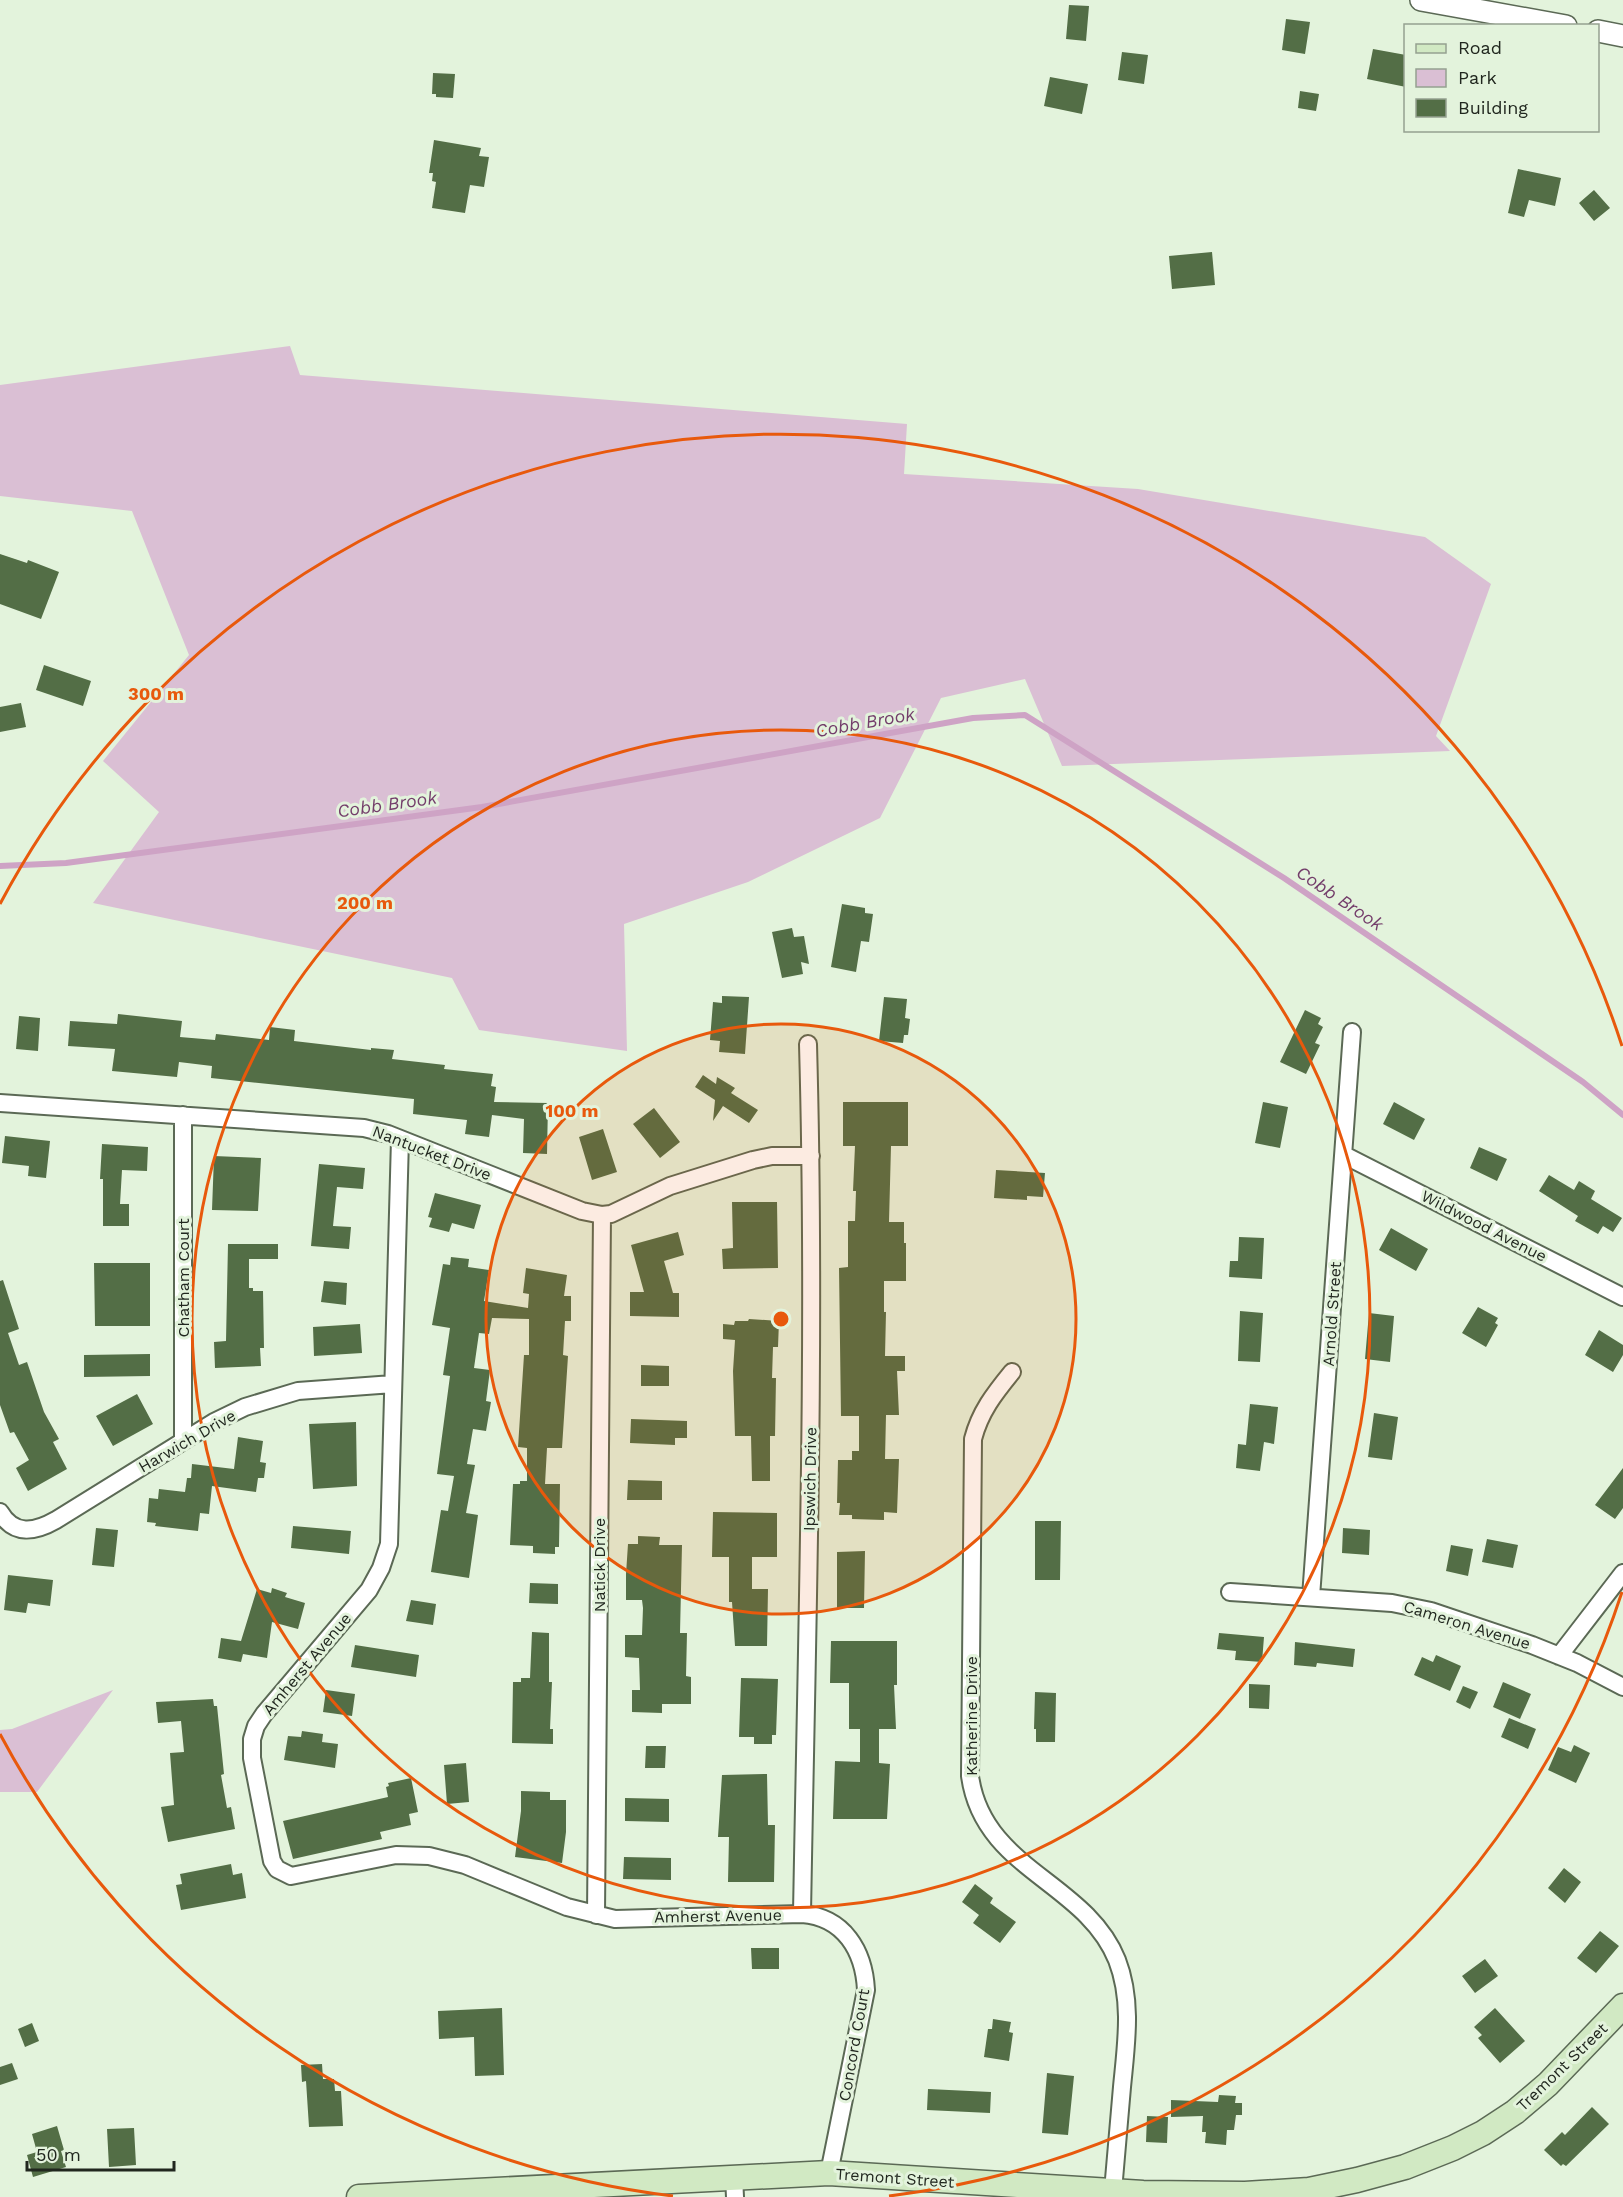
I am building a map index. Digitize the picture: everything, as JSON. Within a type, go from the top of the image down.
[{"type":"main road","name":"Tremont Street","points":[[359,2197],[734,2187],[830,2173],[1113,2192],[1211,2194],[1309,2190],[1357,2181],[1429,2158],[1484,2133],[1515,2112],[1563,2070],[1623,2006]]},
{"type":"street","points":[[1421,0],[1555,24]]},
{"type":"street","points":[[1599,31],[1623,36]]},
{"type":"street","name":"Arnold Street","points":[[1311,1597],[1352,1032]]},
{"type":"street","name":"Ipswich Drive","points":[[802,1914],[810,1456],[811,1156],[808,1044]]},
{"type":"street","name":"Nantucket Drive","points":[[0,1102],[351,1126],[400,1139],[582,1212],[602,1215]]},
{"type":"street","name":"Chatham Court","points":[[183,1115],[183,1441]]},
{"type":"street","name":"Amherst Avenue","points":[[400,1139],[389,1544],[381,1568],[361,1600],[268,1708],[256,1726],[252,1739],[252,1758],[272,1861],[278,1869],[291,1876],[388,1856],[412,1854],[429,1856],[465,1865],[567,1907],[615,1919],[802,1914]]},
{"type":"street","name":"Wildwood Avenue","points":[[1344,1155],[1623,1297]]},
{"type":"street","points":[[602,1215],[621,1210],[670,1186],[744,1162],[771,1156],[811,1156]]},
{"type":"street","name":"Natick Drive","points":[[596,1916],[602,1215]]},
{"type":"street","name":"Katherine Drive","points":[[1012,1372],[984,1408],[973,1439],[970,1776],[977,1807],[992,1834],[1014,1856],[1085,1914],[1108,1943],[1120,1968],[1126,1995],[1127,2030],[1113,2192]]},
{"type":"street","name":"Harwich Drive","points":[[0,1512],[8,1522],[20,1529],[44,1528],[230,1414],[298,1391],[393,1384]]},
{"type":"street","points":[[1559,1656],[1623,1573]]},
{"type":"street","name":"Cameron Avenue","points":[[1230,1592],[1392,1603],[1431,1611],[1504,1634],[1559,1656],[1623,1687]]},
{"type":"street","name":"Concord Court","points":[[802,1914],[826,1919],[844,1933],[857,1951],[865,1975],[864,2007],[830,2173]]},
{"type":"green space","points":[[290,346],[300,375],[907,424],[904,474],[1138,489],[1425,537],[1491,584],[1436,736],[1450,751],[1062,766],[1025,679],[941,698],[880,818],[748,882],[624,924],[627,1051],[479,1030],[452,978],[93,903],[159,812],[103,761],[189,655],[132,511],[0,496],[0,385]]},
{"type":"green space","points":[[113,1690],[37,1792],[0,1792],[0,1730],[12,1729]]},
{"type":"building","points":[[1069,5],[1089,6],[1086,41],[1066,39]]},
{"type":"building","points":[[1286,19],[1310,22],[1305,54],[1282,50]]},
{"type":"building","points":[[1373,49],[1404,55],[1404,87],[1367,79]]},
{"type":"building","points":[[1122,52],[1148,55],[1144,84],[1118,80]]},
{"type":"building","points":[[433,73],[455,74],[453,98],[436,97],[436,94],[432,94]]},
{"type":"building","points":[[1050,77],[1088,84],[1082,114],[1044,106]]},
{"type":"building","points":[[1300,91],[1319,94],[1316,111],[1298,108]]},
{"type":"building","points":[[434,140],[481,148],[479,156],[489,157],[484,187],[470,185],[465,213],[432,208],[436,182],[432,181],[433,173],[429,173]]},
{"type":"building","points":[[1518,169],[1561,178],[1555,206],[1529,200],[1524,217],[1508,213]]},
{"type":"building","points":[[1594,190],[1610,208],[1594,221],[1579,203]]},
{"type":"building","points":[[1212,252],[1215,285],[1172,289],[1169,256]]},
{"type":"building","points":[[0,554],[27,563],[28,560],[59,572],[41,619],[0,604]]},
{"type":"building","points":[[44,665],[91,681],[83,706],[36,690]]},
{"type":"building","points":[[21,703],[26,727],[0,732],[0,707]]},
{"type":"building","points":[[842,904],[865,908],[865,913],[873,914],[869,942],[861,941],[856,972],[831,967]]},
{"type":"building","points":[[792,928],[794,937],[804,936],[809,964],[801,962],[803,974],[782,978],[772,932]]},
{"type":"building","points":[[722,996],[749,997],[745,1054],[719,1052],[720,1041],[710,1040],[713,1002],[722,1003]]},
{"type":"building","points":[[884,997],[907,999],[905,1018],[910,1019],[908,1035],[904,1035],[903,1043],[879,1041]]},
{"type":"building","points":[[1305,1010],[1321,1018],[1318,1024],[1323,1027],[1315,1043],[1320,1045],[1306,1074],[1280,1062]]},
{"type":"building","points":[[118,1014],[182,1021],[180,1037],[215,1040],[216,1034],[269,1040],[270,1027],[295,1030],[294,1041],[371,1050],[371,1048],[394,1050],[392,1059],[445,1065],[444,1069],[493,1074],[491,1086],[496,1087],[494,1102],[548,1103],[547,1154],[523,1153],[524,1119],[492,1115],[489,1137],[465,1134],[467,1120],[413,1114],[414,1099],[211,1078],[212,1066],[179,1062],[177,1077],[112,1071],[115,1049],[68,1046],[70,1021],[117,1024]]},
{"type":"building","points":[[19,1016],[40,1018],[38,1051],[16,1049]]},
{"type":"building","points":[[703,1075],[716,1084],[717,1077],[735,1088],[731,1093],[758,1110],[749,1123],[723,1106],[713,1121],[715,1100],[695,1087]]},
{"type":"building","points":[[843,1102],[908,1102],[908,1146],[891,1146],[889,1222],[904,1222],[906,1281],[884,1281],[885,1356],[905,1356],[905,1371],[897,1371],[899,1415],[886,1415],[885,1459],[899,1459],[897,1513],[884,1512],[884,1520],[852,1519],[852,1515],[839,1515],[840,1503],[837,1503],[838,1460],[852,1460],[852,1451],[859,1451],[859,1416],[841,1416],[839,1268],[848,1267],[848,1221],[855,1221],[856,1191],[853,1191],[855,1146],[843,1146]]},
{"type":"building","points":[[1263,1102],[1288,1107],[1280,1148],[1255,1143]]},
{"type":"building","points":[[1394,1102],[1425,1119],[1414,1140],[1383,1124]]},
{"type":"building","points":[[654,1108],[680,1142],[660,1158],[633,1124]]},
{"type":"building","points":[[603,1129],[617,1172],[592,1180],[579,1137]]},
{"type":"building","points":[[5,1136],[50,1141],[46,1178],[28,1176],[29,1166],[2,1163]]},
{"type":"building","points":[[102,1144],[148,1147],[147,1171],[122,1170],[120,1204],[129,1204],[129,1226],[103,1226],[103,1179],[100,1179]]},
{"type":"building","points":[[1479,1147],[1507,1159],[1497,1181],[1470,1168]]},
{"type":"building","points":[[214,1156],[261,1158],[258,1211],[212,1210]]},
{"type":"building","points":[[319,1164],[365,1168],[363,1189],[337,1187],[333,1226],[351,1227],[349,1249],[311,1246]]},
{"type":"building","points":[[996,1170],[1045,1173],[1043,1197],[1027,1196],[1027,1200],[994,1198]]},
{"type":"building","points":[[1549,1175],[1574,1190],[1579,1181],[1595,1191],[1591,1199],[1622,1218],[1613,1232],[1603,1226],[1598,1234],[1575,1221],[1578,1216],[1539,1191]]},
{"type":"building","points":[[435,1193],[481,1205],[474,1229],[452,1223],[449,1232],[429,1227],[432,1218],[428,1217]]},
{"type":"building","points":[[732,1202],[777,1202],[778,1268],[723,1269],[722,1249],[733,1248]]},
{"type":"building","points":[[1391,1228],[1428,1249],[1416,1271],[1379,1250]]},
{"type":"building","points":[[678,1232],[684,1255],[664,1261],[673,1293],[679,1293],[679,1317],[630,1316],[630,1292],[644,1292],[631,1245]]},
{"type":"building","points":[[1239,1237],[1264,1238],[1262,1279],[1229,1277],[1230,1261],[1238,1261]]},
{"type":"building","points":[[228,1244],[278,1244],[278,1259],[249,1259],[249,1288],[253,1288],[253,1291],[263,1291],[264,1348],[260,1348],[261,1366],[215,1368],[214,1342],[226,1341]]},
{"type":"building","points":[[451,1257],[469,1259],[468,1267],[489,1270],[484,1301],[528,1308],[529,1294],[523,1293],[526,1268],[567,1275],[564,1296],[571,1296],[571,1321],[565,1321],[563,1355],[568,1356],[562,1448],[547,1448],[545,1484],[560,1484],[559,1547],[555,1547],[555,1554],[533,1553],[533,1546],[510,1545],[513,1484],[527,1481],[527,1448],[518,1447],[524,1355],[529,1355],[529,1319],[492,1318],[489,1334],[479,1333],[474,1368],[490,1370],[486,1401],[491,1402],[486,1431],[473,1429],[467,1464],[475,1465],[466,1513],[478,1515],[469,1578],[431,1572],[441,1510],[448,1511],[454,1476],[437,1474],[450,1376],[443,1375],[450,1328],[432,1325],[443,1264],[450,1265]]},
{"type":"building","points":[[94,1263],[150,1263],[150,1326],[95,1326]]},
{"type":"building","points":[[3,1280],[19,1329],[8,1333],[19,1365],[27,1362],[44,1412],[59,1439],[53,1442],[67,1469],[28,1491],[16,1468],[29,1460],[14,1432],[10,1433],[0,1405],[0,1281]]},
{"type":"building","points":[[324,1281],[347,1283],[346,1305],[321,1302]]},
{"type":"building","points":[[1478,1307],[1498,1318],[1495,1323],[1498,1325],[1486,1347],[1462,1333]]},
{"type":"building","points":[[1240,1311],[1263,1313],[1260,1362],[1238,1361]]},
{"type":"building","points":[[1369,1313],[1394,1316],[1390,1362],[1365,1359]]},
{"type":"building","points":[[749,1319],[779,1321],[778,1347],[773,1347],[772,1378],[776,1378],[775,1436],[770,1436],[770,1481],[752,1481],[751,1436],[735,1436],[733,1371],[735,1340],[723,1339],[723,1324],[734,1325],[735,1321],[748,1321]]},
{"type":"building","points":[[360,1324],[362,1353],[314,1356],[313,1327]]},
{"type":"building","points":[[1599,1330],[1623,1345],[1623,1355],[1613,1372],[1585,1355]]},
{"type":"building","points":[[150,1354],[150,1376],[84,1377],[84,1355]]},
{"type":"building","points":[[641,1365],[669,1366],[669,1386],[641,1386]]},
{"type":"building","points":[[137,1394],[153,1424],[113,1446],[96,1416]]},
{"type":"building","points":[[1250,1404],[1278,1407],[1274,1444],[1264,1442],[1260,1471],[1236,1468],[1238,1444],[1246,1445]]},
{"type":"building","points":[[1374,1413],[1398,1417],[1392,1460],[1368,1457]]},
{"type":"building","points":[[631,1419],[687,1421],[687,1438],[675,1438],[675,1445],[630,1443]]},
{"type":"building","points":[[356,1422],[357,1486],[313,1489],[309,1424]]},
{"type":"building","points":[[238,1437],[263,1441],[260,1462],[266,1463],[264,1478],[258,1478],[256,1492],[212,1486],[209,1514],[200,1513],[198,1531],[155,1526],[156,1523],[147,1522],[149,1498],[158,1499],[159,1489],[185,1492],[187,1478],[191,1478],[192,1464],[234,1469]]},
{"type":"building","points":[[1623,1468],[1623,1508],[1615,1519],[1595,1505]]},
{"type":"building","points":[[628,1480],[662,1481],[662,1500],[627,1500]]},
{"type":"building","points":[[713,1512],[777,1513],[777,1557],[752,1557],[752,1589],[768,1589],[767,1646],[735,1646],[732,1602],[729,1602],[729,1557],[712,1557]]},
{"type":"building","points":[[1035,1521],[1061,1521],[1060,1580],[1035,1580]]},
{"type":"building","points":[[293,1526],[351,1531],[349,1554],[291,1548]]},
{"type":"building","points":[[96,1528],[118,1530],[114,1567],[92,1565]]},
{"type":"building","points":[[1343,1528],[1370,1530],[1369,1555],[1342,1553]]},
{"type":"building","points":[[638,1536],[660,1537],[659,1545],[682,1545],[680,1633],[687,1633],[686,1676],[691,1677],[691,1704],[662,1704],[662,1713],[632,1712],[632,1690],[640,1690],[639,1658],[625,1657],[625,1635],[642,1635],[643,1608],[642,1600],[626,1600],[626,1574],[628,1544],[638,1544]]},
{"type":"building","points":[[1487,1539],[1518,1545],[1513,1568],[1482,1562]]},
{"type":"building","points":[[1451,1545],[1473,1549],[1468,1576],[1446,1571]]},
{"type":"building","points":[[865,1551],[864,1608],[837,1608],[837,1552]]},
{"type":"building","points":[[8,1575],[53,1580],[50,1606],[28,1603],[26,1613],[4,1610]]},
{"type":"building","points":[[530,1583],[558,1584],[558,1604],[529,1603]]},
{"type":"building","points":[[272,1588],[287,1593],[285,1597],[305,1603],[298,1629],[272,1622],[267,1658],[243,1654],[241,1662],[218,1658],[221,1638],[241,1641],[257,1589],[271,1593]]},
{"type":"building","points":[[411,1600],[436,1604],[433,1625],[406,1621]]},
{"type":"building","points":[[532,1632],[549,1633],[549,1682],[552,1682],[550,1729],[553,1729],[553,1744],[512,1743],[513,1682],[521,1682],[521,1678],[530,1678]]},
{"type":"building","points":[[1219,1633],[1264,1637],[1262,1662],[1235,1660],[1236,1651],[1217,1649]]},
{"type":"building","points":[[831,1641],[897,1641],[897,1685],[894,1685],[896,1729],[879,1729],[879,1763],[890,1764],[887,1819],[833,1819],[835,1761],[860,1762],[860,1729],[849,1729],[849,1683],[830,1683]]},
{"type":"building","points":[[1295,1642],[1355,1649],[1353,1667],[1317,1663],[1316,1667],[1294,1665]]},
{"type":"building","points":[[355,1645],[419,1655],[416,1677],[351,1667]]},
{"type":"building","points":[[1436,1655],[1461,1666],[1450,1691],[1414,1675],[1422,1657],[1433,1662]]},
{"type":"building","points":[[741,1678],[778,1679],[776,1735],[772,1735],[772,1744],[754,1744],[754,1737],[739,1737]]},
{"type":"building","points":[[1503,1682],[1531,1694],[1520,1719],[1493,1707]]},
{"type":"building","points":[[1249,1684],[1270,1685],[1269,1709],[1249,1708]]},
{"type":"building","points":[[1463,1686],[1478,1692],[1470,1709],[1456,1702]]},
{"type":"building","points":[[326,1690],[355,1694],[352,1716],[323,1712]]},
{"type":"building","points":[[1035,1692],[1056,1693],[1055,1742],[1036,1742]]},
{"type":"building","points":[[213,1699],[214,1706],[217,1706],[224,1774],[221,1775],[227,1808],[231,1807],[235,1829],[168,1842],[161,1807],[174,1805],[170,1753],[184,1752],[181,1721],[158,1723],[156,1702]]},
{"type":"building","points":[[1509,1718],[1536,1729],[1528,1749],[1501,1737]]},
{"type":"building","points":[[302,1731],[323,1734],[322,1742],[338,1744],[335,1768],[284,1760],[288,1736],[301,1737]]},
{"type":"building","points":[[1574,1745],[1590,1753],[1576,1783],[1548,1770],[1558,1747],[1571,1752]]},
{"type":"building","points":[[646,1746],[666,1746],[665,1768],[645,1768]]},
{"type":"building","points":[[466,1763],[469,1802],[447,1804],[444,1765]]},
{"type":"building","points":[[767,1774],[768,1825],[775,1825],[774,1882],[728,1882],[729,1837],[718,1837],[722,1775]]},
{"type":"building","points":[[411,1778],[418,1812],[409,1814],[411,1825],[380,1832],[382,1839],[293,1859],[283,1821],[388,1797],[386,1787],[389,1786],[388,1783]]},
{"type":"building","points":[[521,1791],[550,1792],[550,1800],[566,1800],[566,1832],[562,1863],[515,1857],[521,1811]]},
{"type":"building","points":[[625,1798],[669,1799],[669,1822],[625,1821]]},
{"type":"building","points":[[624,1857],[671,1858],[671,1880],[623,1879]]},
{"type":"building","points":[[231,1864],[233,1875],[242,1873],[246,1898],[181,1910],[176,1885],[182,1884],[180,1874]]},
{"type":"building","points":[[1564,1868],[1581,1882],[1565,1903],[1548,1888]]},
{"type":"building","points":[[975,1884],[993,1898],[990,1903],[1016,1922],[1000,1943],[973,1923],[979,1915],[962,1902]]},
{"type":"building","points":[[1600,1931],[1619,1946],[1596,1973],[1577,1958]]},
{"type":"building","points":[[751,1948],[779,1948],[779,1969],[752,1969]]},
{"type":"building","points":[[1485,1959],[1498,1976],[1475,1993],[1462,1976]]},
{"type":"building","points":[[502,2008],[504,2075],[475,2076],[474,2037],[439,2039],[438,2011]]},
{"type":"building","points":[[1495,2008],[1525,2041],[1500,2063],[1478,2038],[1482,2035],[1474,2027]]},
{"type":"building","points":[[993,2019],[1011,2022],[1009,2032],[1013,2033],[1009,2061],[984,2057],[988,2029],[992,2029]]},
{"type":"building","points":[[32,2023],[39,2041],[25,2047],[18,2029]]},
{"type":"building","points":[[12,2063],[18,2079],[0,2085],[0,2067]]},
{"type":"building","points":[[322,2064],[323,2079],[334,2079],[335,2091],[341,2091],[343,2126],[309,2127],[306,2081],[302,2082],[301,2065]]},
{"type":"building","points":[[1047,2073],[1074,2076],[1068,2135],[1042,2133]]},
{"type":"building","points":[[928,2089],[991,2092],[990,2113],[927,2110]]},
{"type":"building","points":[[1219,2095],[1236,2096],[1235,2103],[1242,2103],[1242,2115],[1236,2115],[1234,2130],[1227,2130],[1226,2145],[1205,2143],[1206,2132],[1202,2132],[1203,2116],[1171,2117],[1171,2100],[1218,2102]]},
{"type":"building","points":[[1592,2107],[1609,2124],[1566,2166],[1563,2164],[1561,2166],[1544,2150],[1562,2132],[1565,2135]]},
{"type":"building","points":[[1147,2116],[1168,2117],[1167,2143],[1146,2142]]},
{"type":"building","points":[[57,2126],[66,2167],[33,2177],[27,2155],[37,2152],[32,2134]]},
{"type":"building","points":[[134,2128],[136,2165],[109,2167],[107,2129]]},
{"type":"waterway","name":"Cobb Brook","points":[[0,866],[66,863],[482,807],[973,718],[1025,715],[1284,878],[1583,1082],[1623,1115]]}]
